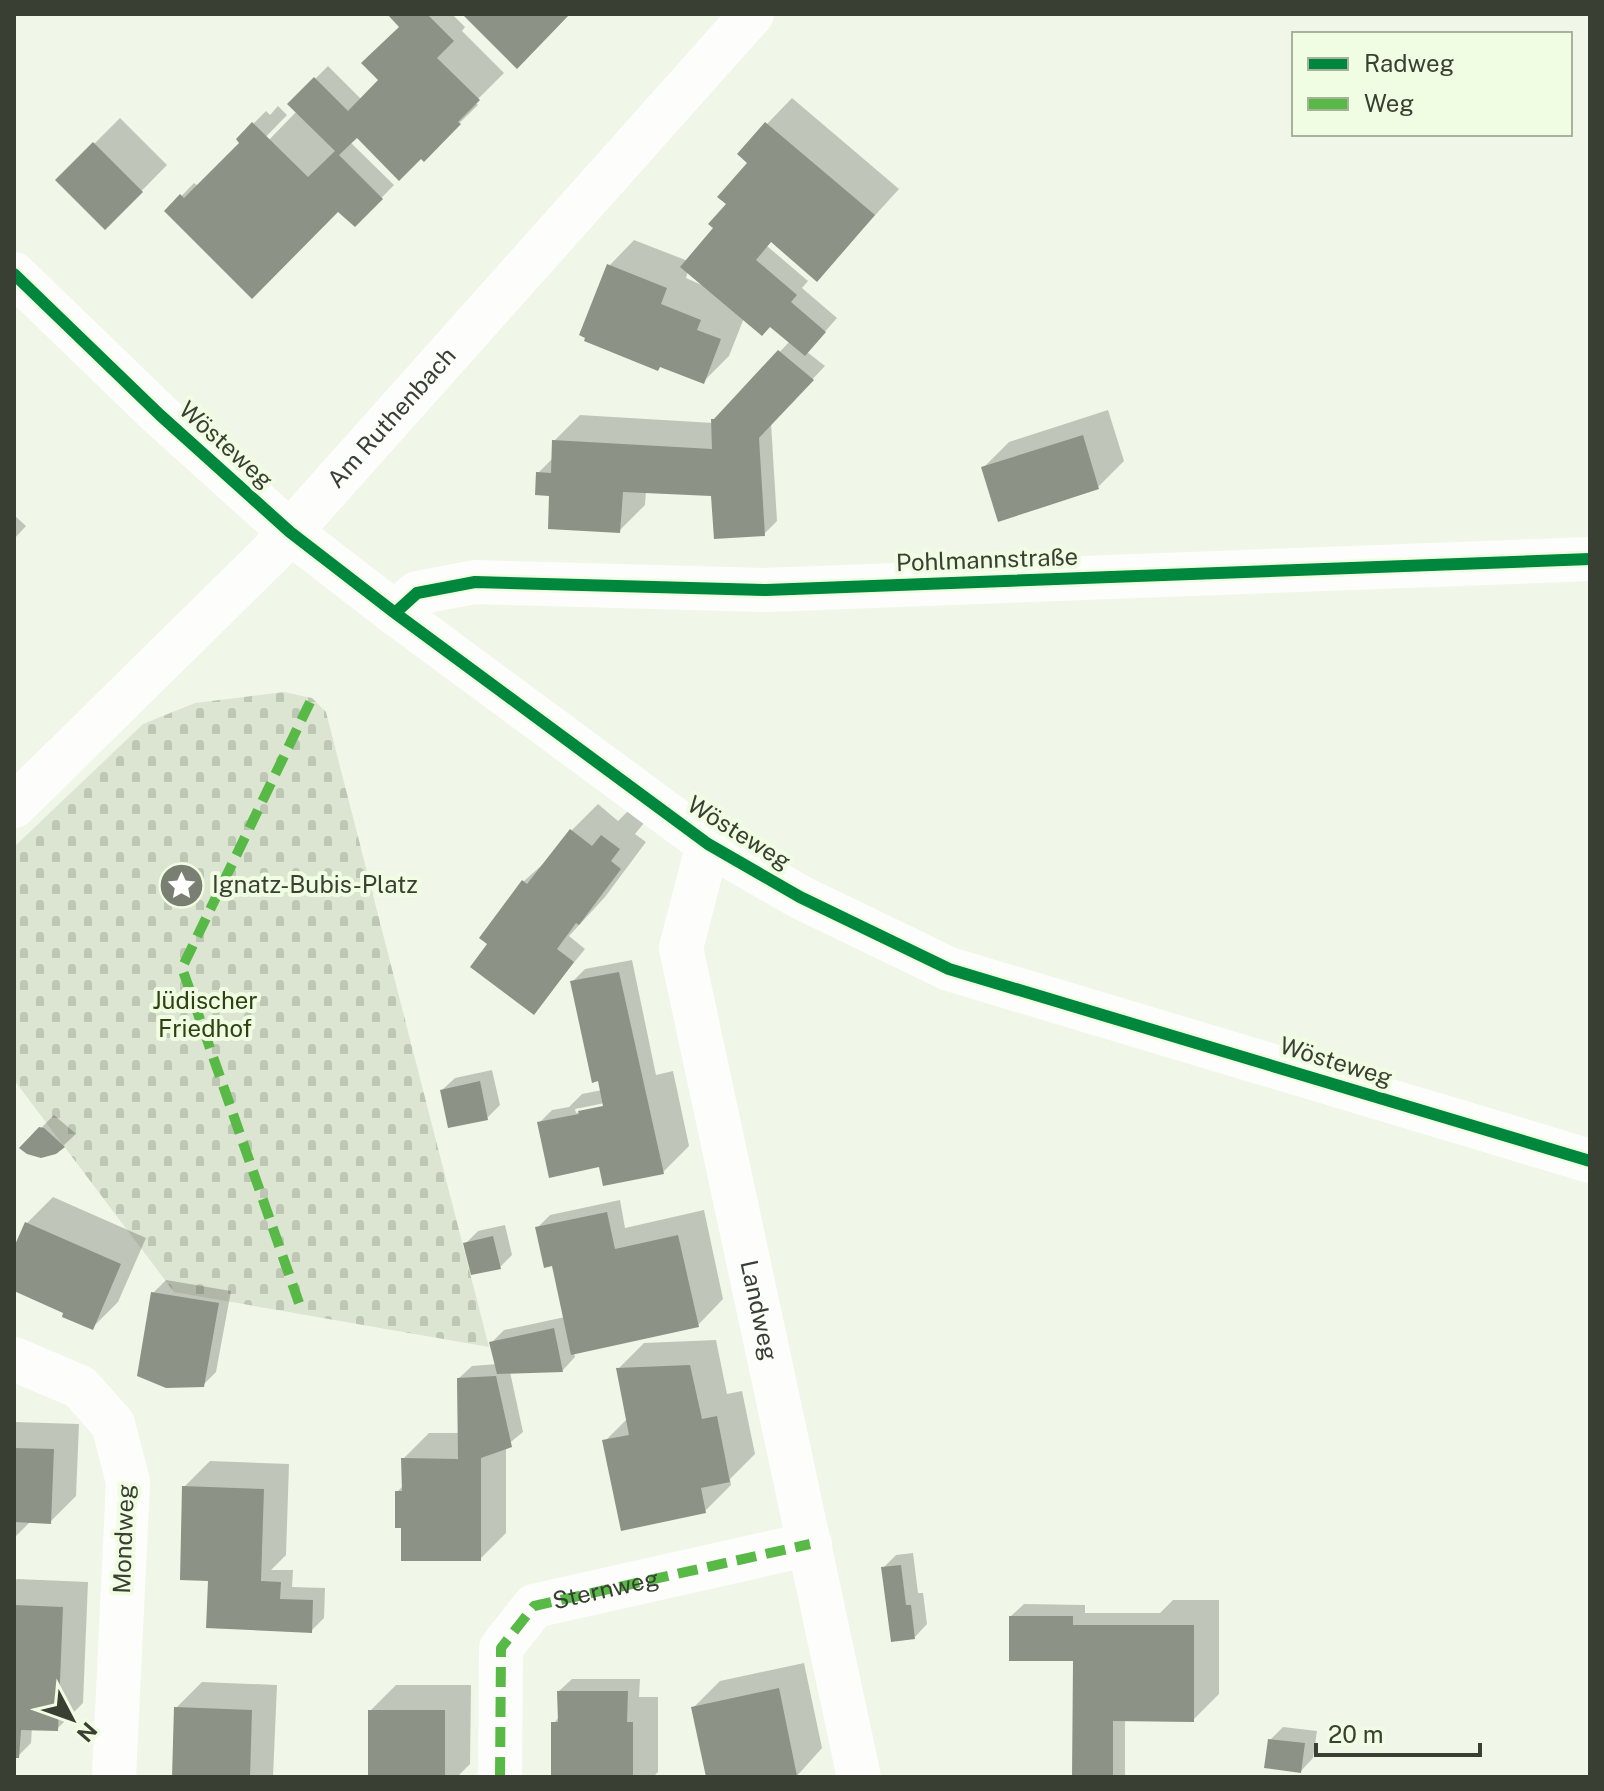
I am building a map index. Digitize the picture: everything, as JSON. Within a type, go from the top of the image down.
[{"type":"street","name":"Am Ruthenbach","points":[[14,806],[290,532],[752,14]]},
{"type":"street","name":"Wösteweg","points":[[14,274],[160,415],[290,532],[708,844],[800,897],[949,969],[1590,1161]]},
{"type":"street","name":"Pohlmannstraße","points":[[395,613],[417,593],[475,582],[766,590],[1590,559]]},
{"type":"street","name":"Landweg","points":[[708,844],[681,948],[859,1777]]},
{"type":"street","name":"Mondweg","points":[[14,1359],[80,1387],[113,1424],[128,1482],[114,1777]]},
{"type":"street","name":"Sternweg","points":[[500,1777],[501,1648],[534,1606],[810,1544]]},
{"type":"green space","name":"Jüdischer Friedhof","points":[[284,692],[312,698],[326,712],[489,1347],[174,1292],[14,1080],[14,847],[143,724],[195,703]]},
{"type":"building","points":[[387,14],[427,14],[454,41],[437,58],[480,100],[424,162],[421,159],[399,181],[357,138],[339,155],[383,199],[355,227],[338,212],[252,299],[164,211],[180,194],[184,198],[239,143],[236,139],[252,122],[308,177],[335,151],[287,104],[314,77],[348,111],[378,80],[361,63],[399,27]]},
{"type":"building","points":[[462,14],[570,14],[517,69]]},
{"type":"building","points":[[765,122],[875,215],[817,282],[771,242],[756,260],[797,295],[791,302],[826,332],[805,356],[770,327],[762,336],[680,267],[713,228],[708,224],[726,204],[717,197],[747,163],[737,154]]},
{"type":"building","points":[[93,142],[143,192],[105,230],[55,180]]},
{"type":"building","points":[[607,264],[667,288],[661,304],[701,320],[697,330],[721,339],[704,384],[660,367],[658,371],[584,341],[585,338],[579,335]]},
{"type":"building","points":[[778,350],[814,380],[759,438],[765,536],[714,539],[711,496],[623,492],[620,533],[548,529],[549,496],[535,495],[536,472],[551,473],[552,440],[712,449],[711,419]]},
{"type":"building","points":[[1083,435],[1099,489],[998,522],[981,467]]},
{"type":"building","points":[[570,829],[592,846],[601,835],[620,849],[611,861],[621,869],[557,949],[574,962],[534,1015],[470,967],[487,944],[479,938],[522,880],[527,884]]},
{"type":"building","points":[[619,972],[664,1174],[603,1186],[599,1167],[549,1178],[537,1122],[603,1106],[598,1081],[592,1083],[570,981]]},
{"type":"building","points":[[480,1081],[488,1120],[448,1128],[440,1090]]},
{"type":"building","points":[[39,1127],[65,1147],[56,1154],[41,1158],[19,1148]]},
{"type":"building","points":[[607,1212],[615,1249],[678,1235],[699,1327],[571,1355],[552,1266],[544,1268],[535,1227]]},
{"type":"building","points":[[25,1222],[121,1264],[93,1330],[14,1291],[14,1247]]},
{"type":"building","points":[[493,1236],[501,1269],[471,1275],[463,1243]]},
{"type":"building","points":[[151,1292],[219,1303],[204,1387],[166,1388],[137,1376]]},
{"type":"building","points":[[554,1328],[563,1372],[497,1374],[489,1342]]},
{"type":"building","points":[[690,1365],[702,1419],[717,1416],[730,1482],[701,1488],[706,1513],[621,1531],[602,1440],[629,1435],[616,1368]]},
{"type":"building","points":[[496,1376],[512,1447],[481,1458],[481,1561],[401,1561],[401,1528],[395,1528],[395,1491],[402,1491],[401,1458],[458,1459],[457,1378]]},
{"type":"building","points":[[14,1448],[54,1449],[51,1524],[14,1522]]},
{"type":"building","points":[[182,1486],[264,1489],[261,1581],[281,1582],[280,1599],[313,1600],[312,1633],[206,1628],[208,1581],[180,1580]]},
{"type":"building","points":[[901,1565],[906,1605],[911,1605],[915,1639],[891,1642],[881,1567]]},
{"type":"building","points":[[14,1605],[63,1607],[58,1731],[21,1730],[19,1758],[14,1758]]},
{"type":"building","points":[[1009,1616],[1073,1616],[1073,1625],[1194,1625],[1194,1722],[1113,1721],[1113,1777],[1072,1777],[1073,1661],[1009,1661]]},
{"type":"building","points":[[779,1688],[797,1776],[706,1777],[691,1707]]},
{"type":"building","points":[[557,1691],[628,1691],[627,1722],[633,1722],[633,1777],[551,1777],[551,1722],[558,1722]]},
{"type":"building","points":[[174,1707],[252,1710],[250,1777],[172,1777]]},
{"type":"building","points":[[368,1710],[445,1710],[445,1777],[368,1777]]},
{"type":"building","points":[[1268,1739],[1305,1743],[1301,1773],[1264,1768]]},
{"type":"marked path","points":[[299,1303],[182,968],[312,698]]},
{"type":"marked path","points":[[500,1777],[501,1648],[534,1606],[810,1544]]},
{"type":"cycle path","points":[[14,274],[160,415],[290,532],[708,844],[800,897],[949,969],[1590,1161]]},
{"type":"cycle path","points":[[395,613],[417,593],[475,582],[766,590],[1590,559]]},
{"type":"place","name":"Ignatz-Bubis-Platz","points":[[181,885]]}]
